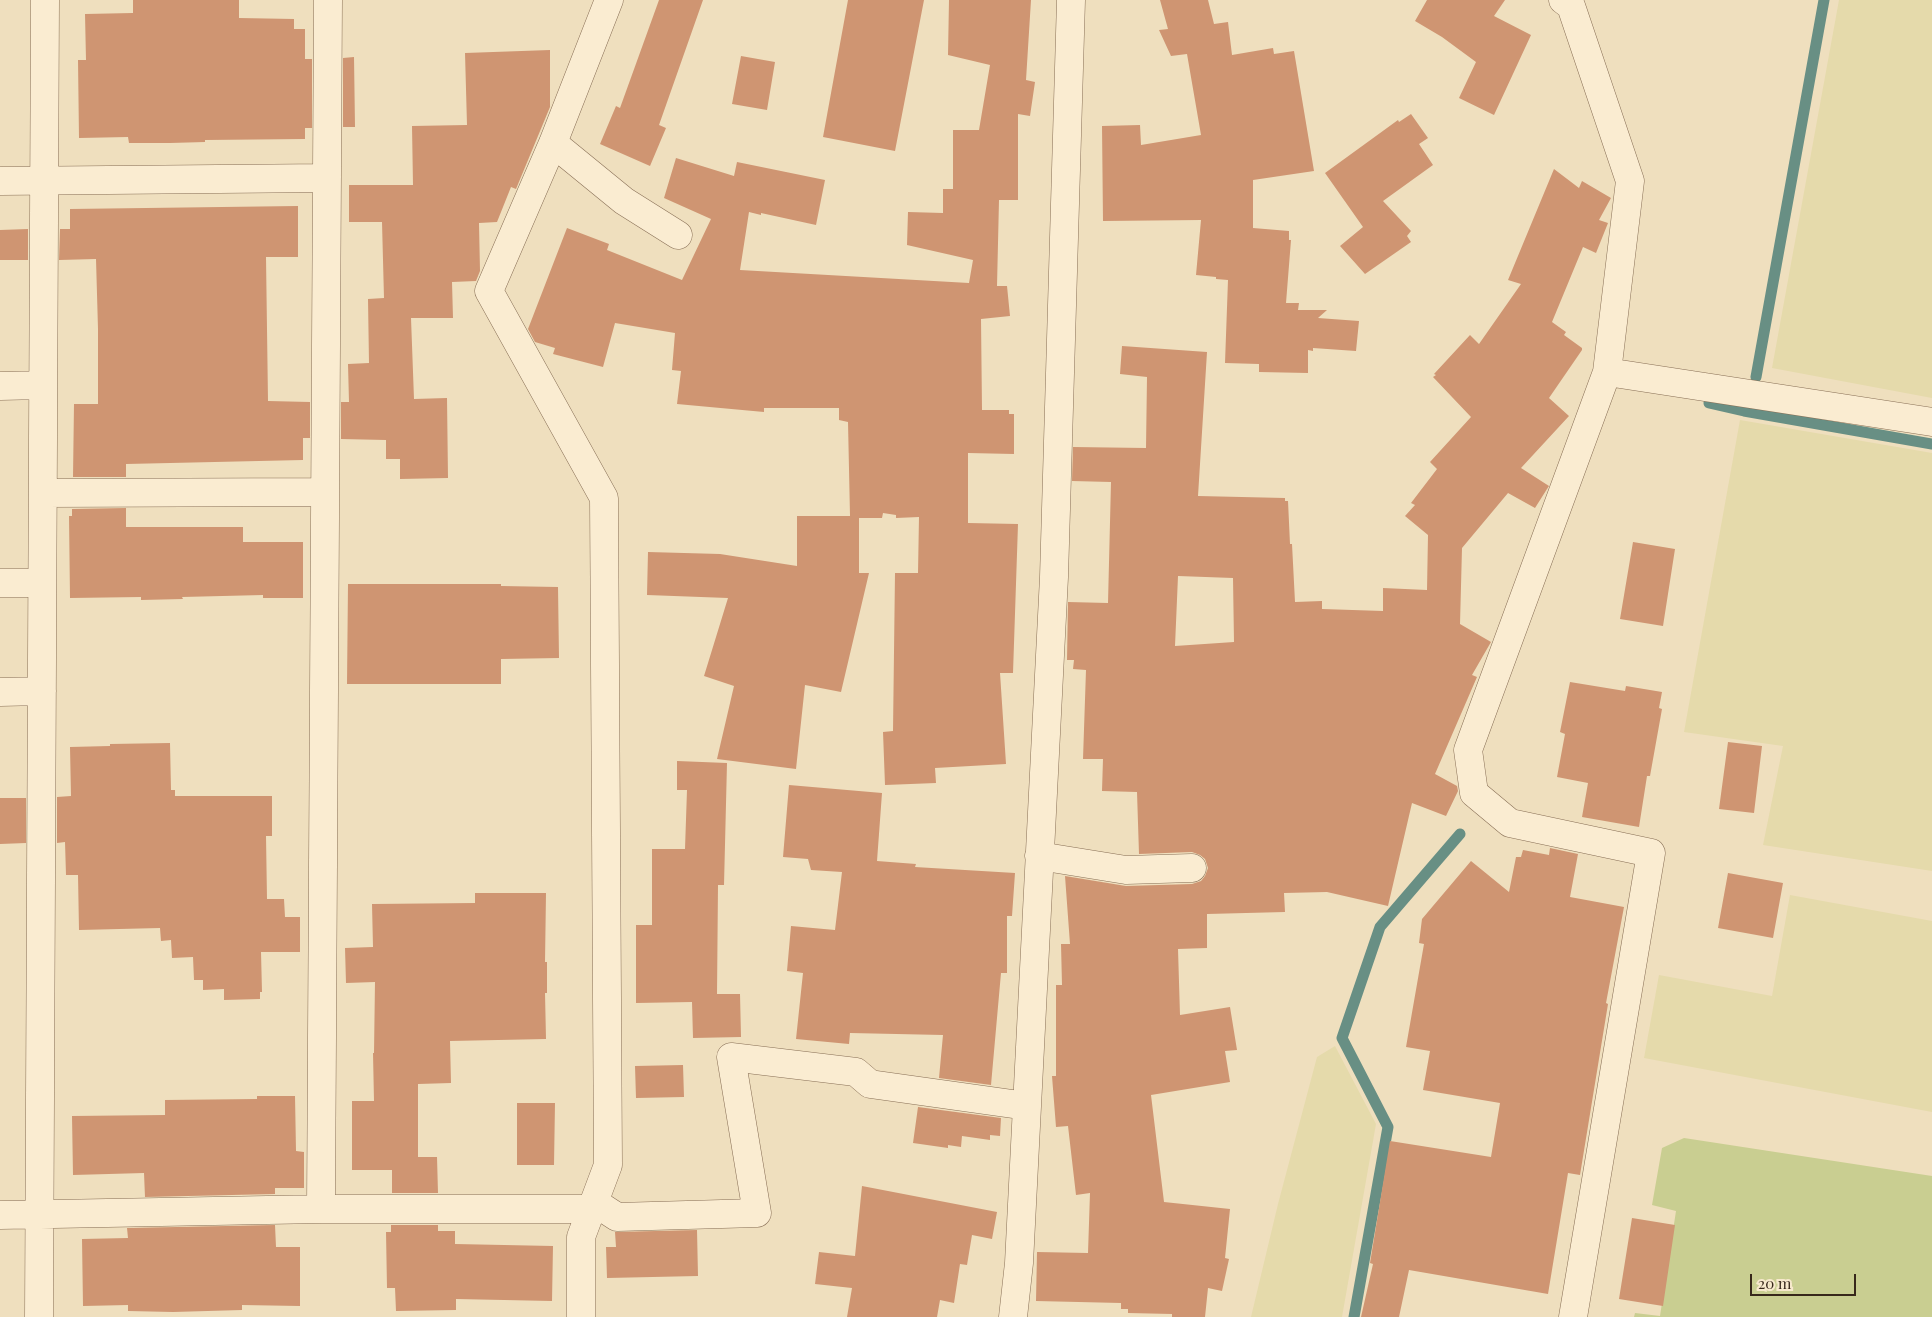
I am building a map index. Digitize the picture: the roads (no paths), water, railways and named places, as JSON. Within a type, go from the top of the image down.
[{"type":"street","points":[[39,1317],[44,0]]},
{"type":"street","points":[[321,1209],[328,0]]},
{"type":"street","points":[[581,1317],[581,1236],[608,1165],[604,498],[489,291],[553,143],[609,0]]},
{"type":"street","points":[[1013,1317],[1019,1263],[1054,567],[1071,0]]},
{"type":"street","points":[[1563,0],[1571,6],[1630,181],[1607,372],[1468,750],[1474,793],[1510,823],[1651,853],[1573,1317]]},
{"type":"street","points":[[553,143],[624,202],[678,235]]},
{"type":"street","points":[[0,181],[327,178]]},
{"type":"street","points":[[1607,372],[1932,422]]},
{"type":"street","points":[[0,386],[43,385]]},
{"type":"street","points":[[43,494],[325,492]]},
{"type":"street","points":[[0,583],[42,583]]},
{"type":"street","points":[[0,692],[42,691]]},
{"type":"street","points":[[1040,856],[1126,870],[1192,868]]},
{"type":"street","points":[[0,1215],[39,1216],[321,1209],[592,1206],[617,1217],[757,1214],[732,1057],[856,1072],[870,1084],[1027,1106]]},
{"type":"waterway","points":[[1756,377],[1824,0]]},
{"type":"waterway","points":[[1709,403],[1744,411],[1932,444]]},
{"type":"waterway","points":[[1354,1317],[1388,1127],[1342,1038],[1380,927],[1460,834]]}]
